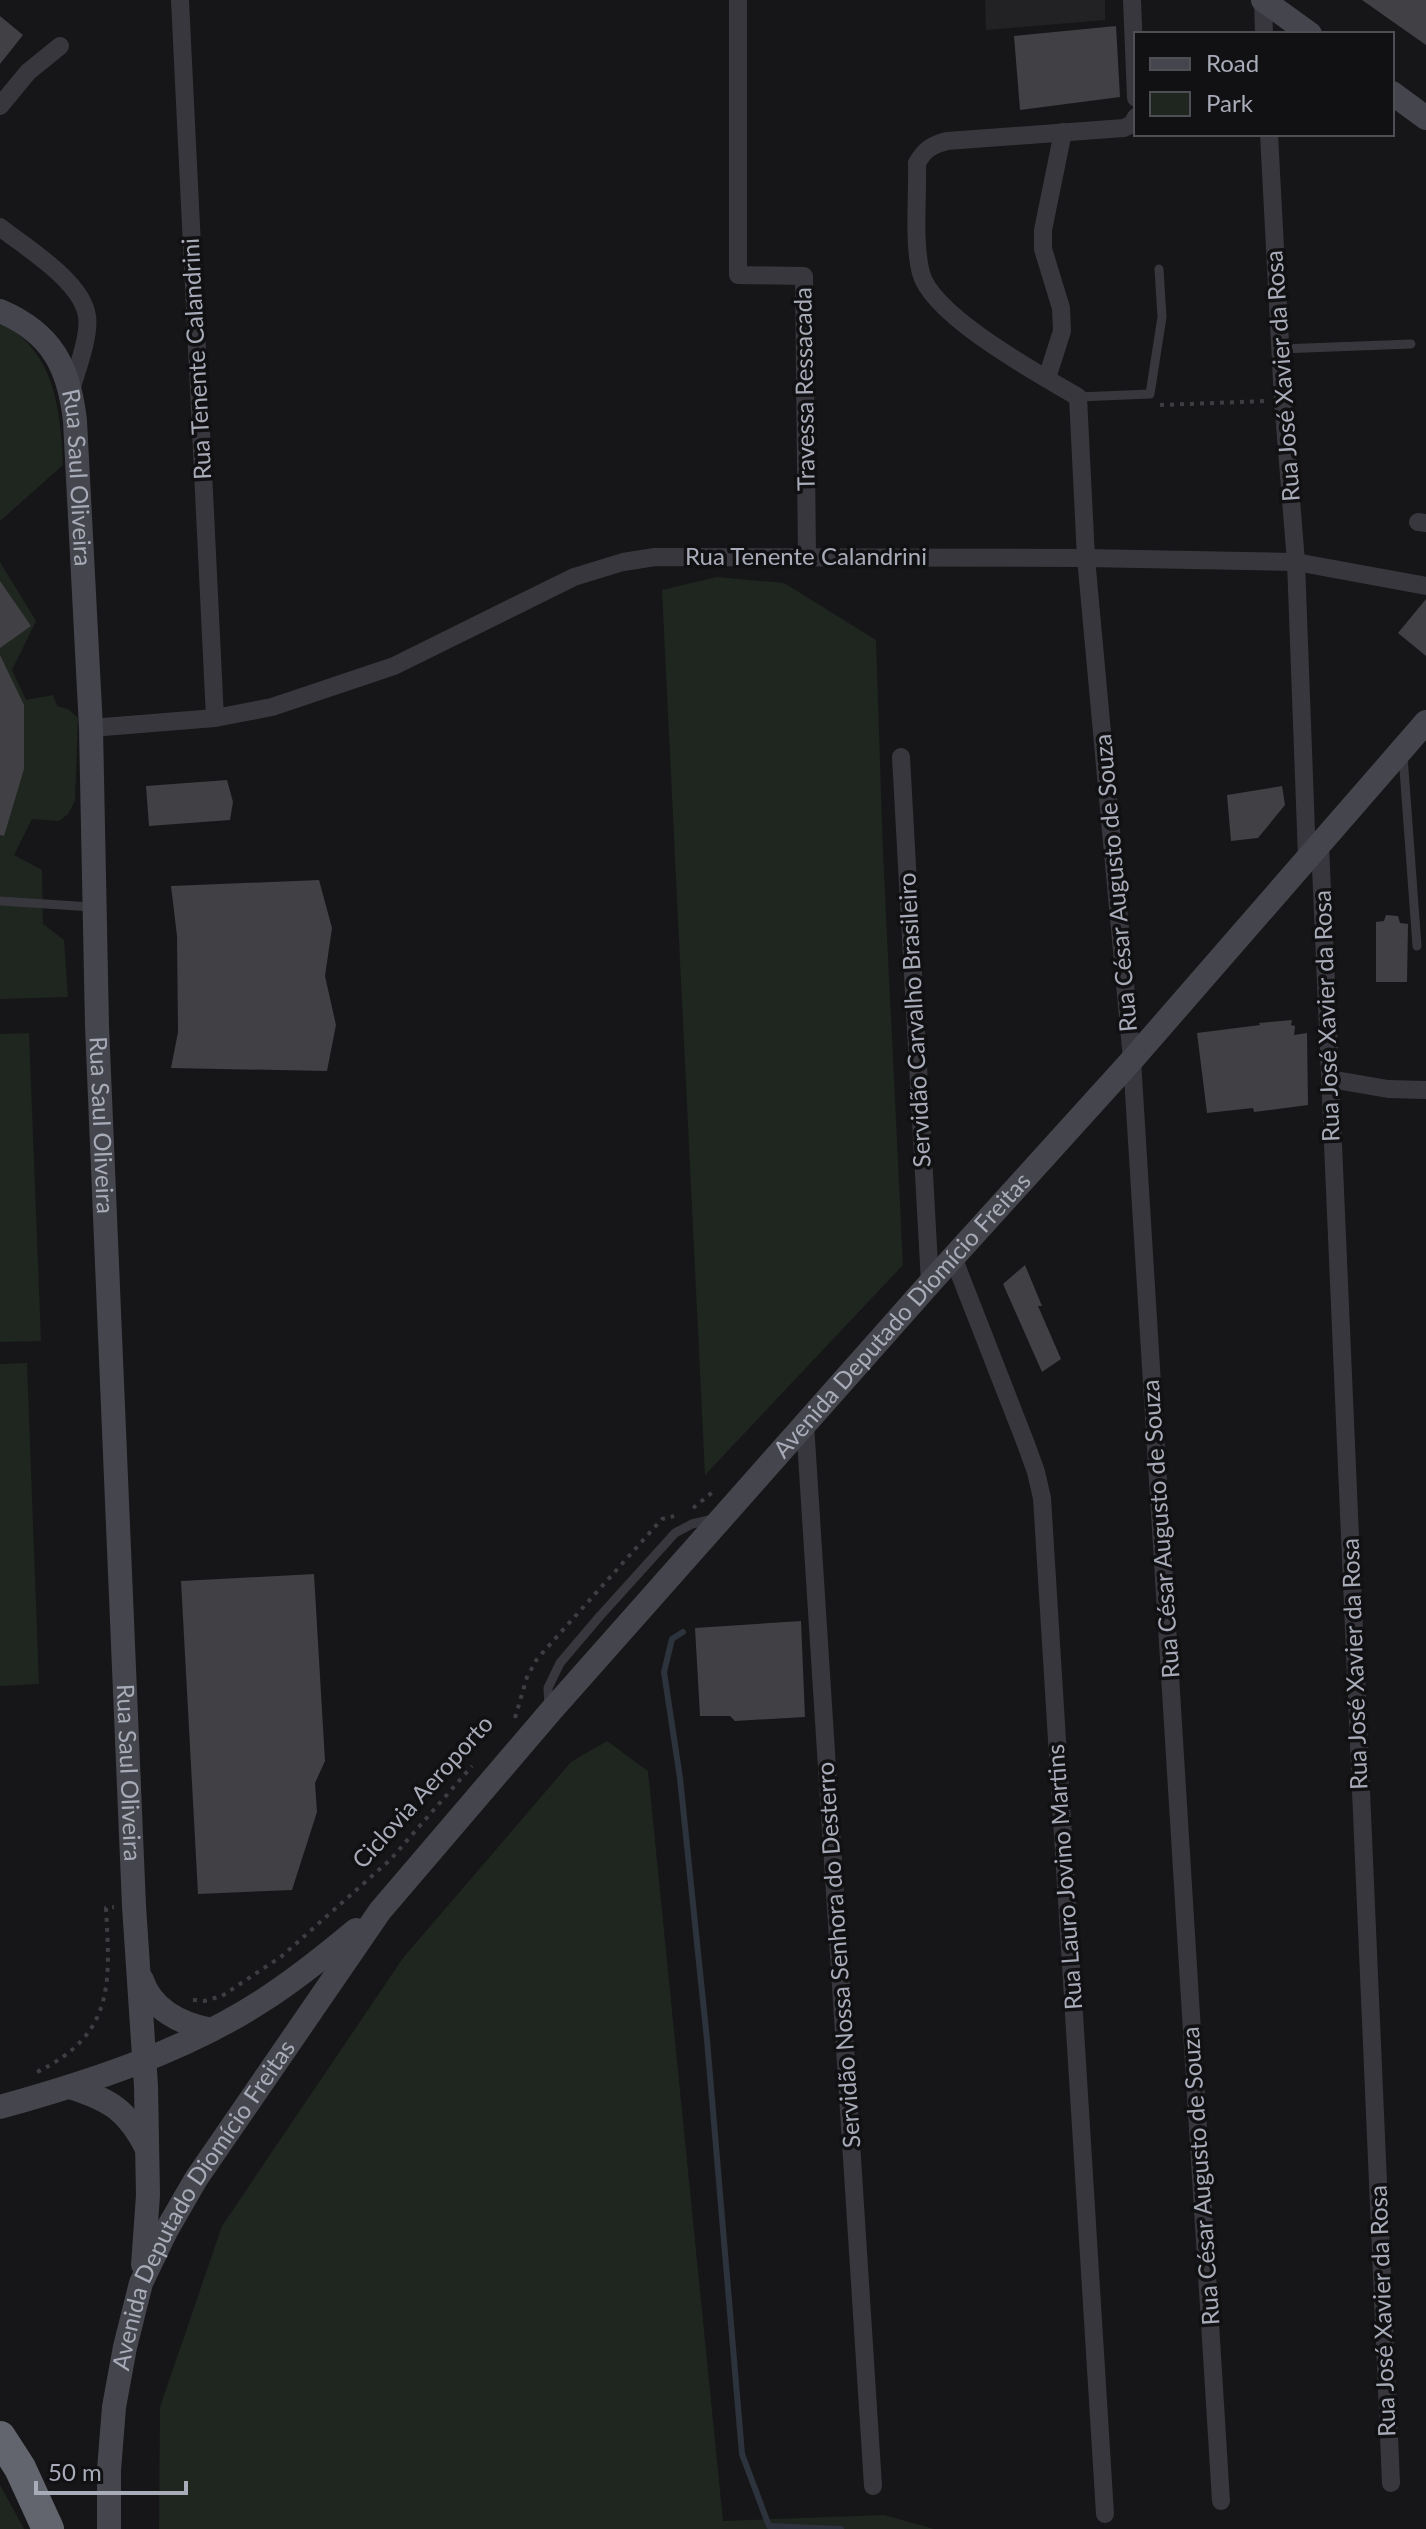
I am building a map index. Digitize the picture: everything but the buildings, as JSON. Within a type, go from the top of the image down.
[{"type":"highway","points":[[0,2437],[20,2468],[48,2529]]},
{"type":"street","name":"Rua Tenente Calandrini","points":[[180,0],[215,718]]},
{"type":"street","name":"Travessa Ressacada","points":[[738,0],[738,275],[804,276],[807,557]]},
{"type":"street","points":[[1132,0],[1134,49]]},
{"type":"street","points":[[1263,0],[1264,32]]},
{"type":"street","points":[[1263,0],[1307,32]]},
{"type":"street","points":[[0,106],[28,72],[60,46]]},
{"type":"street","points":[[1394,94],[1426,118]]},
{"type":"street","points":[[1078,397],[957,319],[931,294],[922,275],[919,254],[917,163],[924,151],[947,141],[1124,128],[1134,120]]},
{"type":"street","points":[[1047,378],[1062,331],[1061,308],[1043,249],[1043,230],[1063,132]]},
{"type":"street","name":"Rua José Xavier da Rosa","points":[[1269,136],[1283,400],[1330,1079],[1391,2483]]},
{"type":"street","points":[[0,227],[80,295],[87,315],[87,331],[71,390]]},
{"type":"street","name":"Rua Saul Oliveira","points":[[0,311],[35,330],[55,353],[71,390],[75,421],[91,728],[100,1105],[148,2152],[141,2283]]},
{"type":"street","name":"Rua César Augusto de Souza","points":[[1078,397],[1086,558],[1132,1060],[1221,2501]]},
{"type":"street","name":"Rua Tenente Calandrini","points":[[91,728],[215,718],[272,707],[394,666],[545,590],[597,569],[655,557],[1296,562],[1426,586]]},
{"type":"street","name":"Avenida Deputado Diomício Freitas","points":[[109,2529],[109,2470],[114,2407],[141,2283],[196,2179],[380,1911],[550,1712],[1132,1060],[1426,722]]},
{"type":"street","name":"Servidão Carvalho Brasileiro","points":[[901,757],[930,1283]]},
{"type":"street","points":[[1330,1079],[1388,1089],[1426,1090]]},
{"type":"street","name":"Rua Lauro Jovino Martins","points":[[953,1257],[1026,1444],[1042,1498],[1105,2514]]},
{"type":"street","name":"Servidão Nossa Senhora do Desterro","points":[[805,1424],[873,2486]]},
{"type":"street","name":"Avenida Deputado Diomício Freitas","points":[[0,2107],[70,2087],[211,2030],[263,2000],[312,1966],[380,1911]]},
{"type":"street","name":"Rua Saul Oliveira","points":[[138,1969],[145,1988],[172,2017],[191,2026],[211,2030]]},
{"type":"street","points":[[70,2087],[115,2106],[135,2126],[148,2152]]},
{"type":"lane","points":[[1078,397],[1150,394],[1162,317],[1159,269]]},
{"type":"lane","points":[[1280,349],[1411,344]]},
{"type":"lane","points":[[1402,749],[1417,946]]},
{"type":"lane","points":[[0,901],[94,908]]},
{"type":"path","points":[[1150,394],[1160,405],[1283,400]]},
{"type":"path","points":[[692,1509],[721,1485]]},
{"type":"path","name":"Ciclovia Aeroporto","points":[[515,1718],[527,1677],[537,1659],[662,1519],[681,1514]]},
{"type":"path","name":"Ciclovia Aeroporto","points":[[185,1999],[204,2001],[222,1996],[282,1956],[390,1860],[473,1765]]},
{"type":"path","points":[[36,2073],[72,2051],[89,2032],[101,2011],[109,1969],[106,1908]]},
{"type":"shaded area","points":[[985,0],[1105,0],[1105,20],[986,30]]},
{"type":"green space","points":[[0,321],[33,349],[51,383],[60,423],[63,465],[0,521]]},
{"type":"green space","points":[[0,562],[36,621],[12,670],[26,700],[53,695],[57,706],[68,709],[78,718],[75,801],[68,814],[59,821],[32,819],[14,855],[42,870],[43,924],[64,940],[68,997],[0,999]]},
{"type":"green space","points":[[717,577],[784,583],[876,640],[903,1265],[705,1475],[662,590]]},
{"type":"green space","points":[[29,1033],[41,1341],[0,1342],[0,1034]]},
{"type":"green space","points":[[27,1363],[39,1684],[0,1686],[0,1364]]},
{"type":"green space","points":[[607,1741],[648,1771],[723,2521],[884,2515],[934,2529],[159,2529],[160,2407],[222,2226],[403,1958],[571,1762]]},
{"type":"green space","points":[[0,2485],[23,2527],[24,2529],[0,2529]]},
{"type":"waterway","points":[[683,1632],[672,1639],[664,1672],[680,1778],[707,2040],[742,2454],[769,2526],[841,2529]]}]
